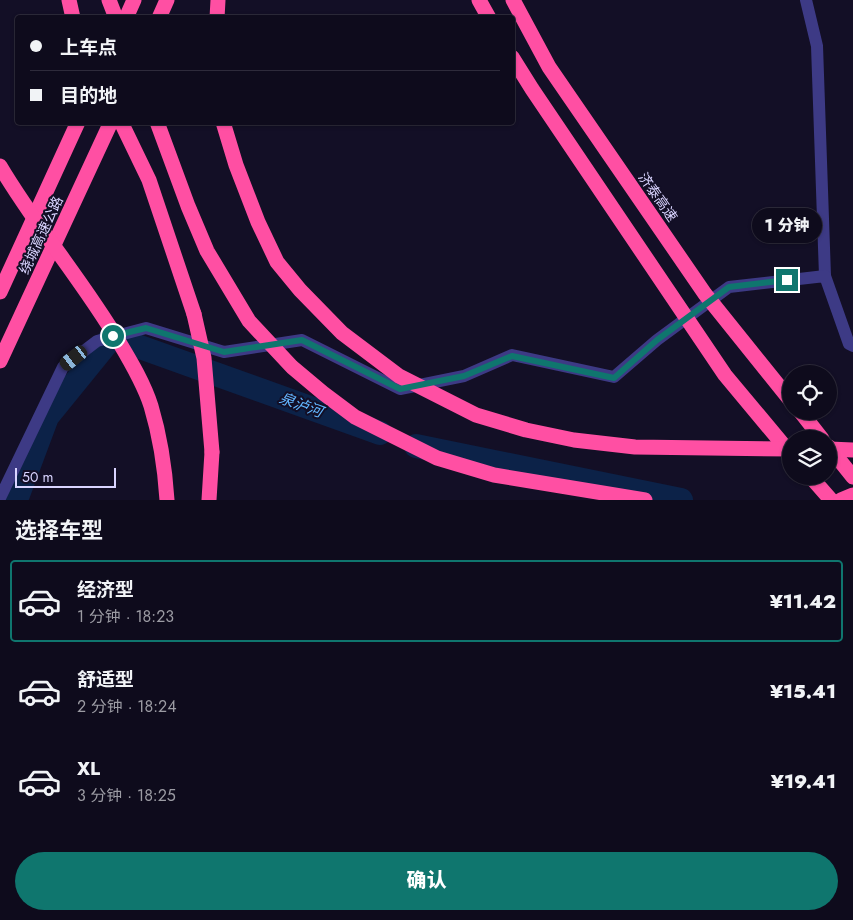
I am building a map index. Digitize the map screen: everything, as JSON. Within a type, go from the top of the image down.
[{"type":"highway","points":[[69,0],[72,15]]},
{"type":"highway","points":[[109,0],[115,15]]},
{"type":"highway","points":[[127,15],[134,0]]},
{"type":"highway","points":[[160,15],[167,0]]},
{"type":"highway","points":[[217,15],[218,0]]},
{"type":"highway","points":[[479,0],[487,15]]},
{"type":"highway","name":"济泰高速","points":[[513,0],[549,67],[700,286],[782,390]]},
{"type":"highway","points":[[515,62],[725,375],[782,443]]},
{"type":"highway","name":"绕城高速公路","points":[[0,292],[77,125]]},
{"type":"highway","name":"绕城高速公路","points":[[0,361],[109,125]]},
{"type":"highway","points":[[122,125],[148,180],[194,314],[204,358],[212,442],[210,500]]},
{"type":"highway","points":[[159,125],[188,206],[207,251],[249,321],[292,366],[323,394],[355,417],[437,458],[494,475],[646,500]]},
{"type":"highway","points":[[224,125],[236,165],[258,222],[277,262],[300,290],[342,333],[399,376],[476,416],[526,430],[574,440],[635,447],[782,449]]},
{"type":"highway","points":[[0,166],[69,268],[94,301],[134,368],[151,406],[160,444],[167,500]]},
{"type":"highway","points":[[807,420],[815,430]]},
{"type":"highway","points":[[837,449],[853,450]]},
{"type":"highway","points":[[837,458],[853,477]]},
{"type":"highway","points":[[818,485],[831,500]]},
{"type":"highway","points":[[841,500],[853,495]]},
{"type":"street","points":[[806,0],[817,46],[825,276],[849,344],[853,346]]},
{"type":"street","points":[[0,498],[63,367],[97,341],[146,328],[224,352],[302,340],[400,389],[464,376],[512,356],[614,378],[657,340],[729,287],[825,276]]},
{"type":"waterway","name":"泉泸河","points":[[16,500],[47,417],[112,337],[380,433]]},
{"type":"waterway","name":"泉泸河","points":[[416,446],[681,500]]},
{"type":"route","points":[[113,336],[146,328],[224,352],[302,340],[400,389],[464,376],[512,356],[614,378],[657,340],[729,287],[787,280]]}]
